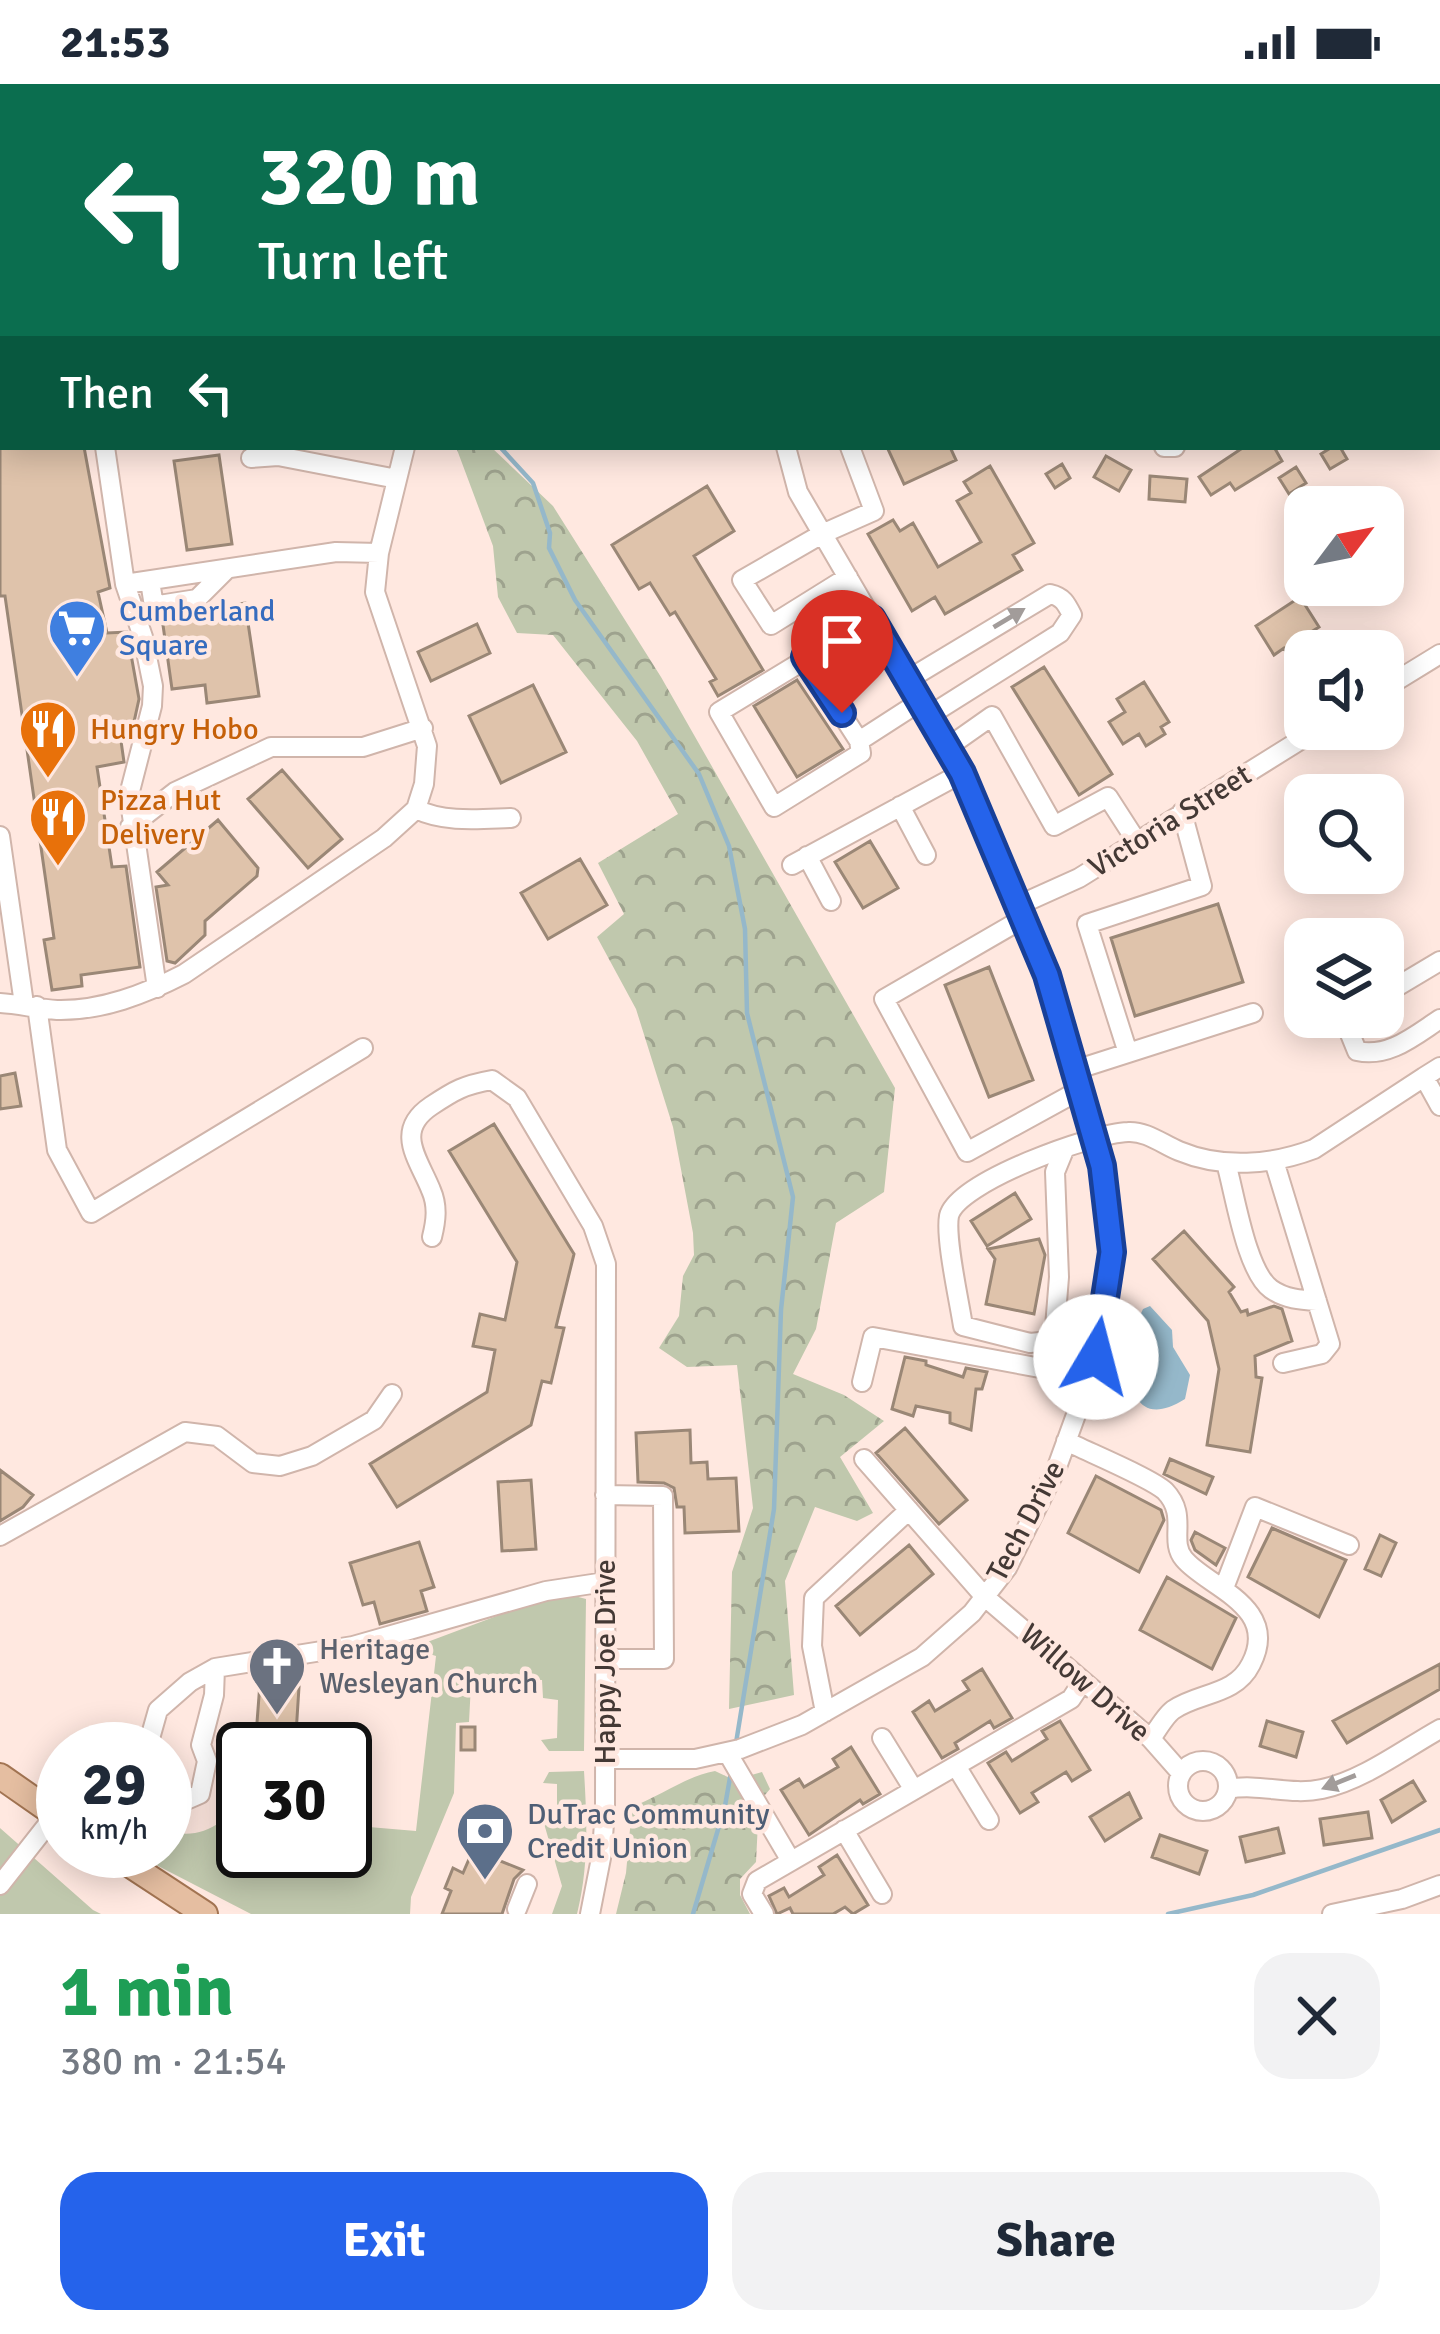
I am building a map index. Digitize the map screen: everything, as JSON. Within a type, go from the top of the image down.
[{"type":"main road","points":[[0,1776],[36,1801]]},
{"type":"main road","points":[[152,1878],[205,1914]]},
{"type":"street","points":[[105,450],[125,584],[153,686],[129,795],[130,827],[157,988]]},
{"type":"street","points":[[0,1003],[56,1010],[106,1004],[157,988],[385,838],[416,809],[428,760],[423,728],[377,607],[375,578],[404,450]]},
{"type":"street","name":"Tech Drive","points":[[606,1759],[695,1759],[728,1752],[825,1712],[922,1657],[985,1597],[1007,1568],[1066,1441],[1096,1357],[1112,1252],[1102,1166],[1047,975],[1022,912],[962,773],[798,492],[787,450]]},
{"type":"street","points":[[848,578],[771,625],[742,580],[821,534],[874,511],[851,450]]},
{"type":"street","points":[[251,458],[278,456],[398,479]]},
{"type":"street","points":[[125,584],[336,552],[379,553]]},
{"type":"street","points":[[860,741],[1060,633],[1072,615],[1060,596],[1049,594],[909,679]]},
{"type":"street","points":[[805,657],[860,741],[861,753],[774,806],[719,712],[805,657],[872,619]]},
{"type":"street","points":[[1404,676],[1440,654]]},
{"type":"street","points":[[948,747],[992,716],[1054,826],[1108,797],[1137,842]]},
{"type":"street","points":[[130,827],[176,792],[271,747],[363,747],[423,728]]},
{"type":"street","name":"Victoria Street","points":[[1080,1090],[967,1152],[884,999],[1284,750]]},
{"type":"street","points":[[831,901],[800,861],[962,773]]},
{"type":"street","points":[[900,806],[926,855]]},
{"type":"street","points":[[416,809],[462,819],[511,818]]},
{"type":"street","points":[[1128,1053],[1087,924],[1202,886],[1182,812]]},
{"type":"street","points":[[0,836],[57,1150],[91,1214],[364,1048]]},
{"type":"street","points":[[1404,982],[1440,961]]},
{"type":"street","points":[[1075,1070],[1253,1013]]},
{"type":"street","points":[[1352,1038],[1357,1051],[1375,1055],[1440,1019]]},
{"type":"street","points":[[1096,1357],[1060,1340],[1030,1342],[962,1326],[948,1219],[956,1200],[1034,1157],[1129,1131],[1180,1152],[1226,1163],[1274,1161],[1314,1149],[1432,1072],[1440,1106]]},
{"type":"street","name":"Happy Joe Drive","points":[[433,1237],[437,1218],[433,1193],[411,1148],[410,1130],[421,1113],[463,1085],[492,1080],[517,1098],[593,1226],[606,1264],[606,1759],[602,1852],[590,1914]]},
{"type":"street","points":[[1060,1340],[1055,1327],[1059,1277],[1054,1172],[1064,1150]]},
{"type":"street","points":[[1274,1161],[1330,1344],[1322,1354],[1283,1363]]},
{"type":"street","points":[[1226,1163],[1254,1265],[1268,1288],[1293,1300],[1317,1301]]},
{"type":"street","points":[[862,1382],[872,1337],[1089,1377]]},
{"type":"street","points":[[0,1536],[185,1432],[218,1436],[253,1463],[280,1466],[312,1456],[374,1420],[392,1394]]},
{"type":"street","points":[[1066,1441],[1163,1490],[1179,1513],[1178,1549],[1185,1561],[1225,1588],[1247,1610],[1256,1635],[1252,1663],[1236,1683],[1173,1710],[1150,1739]]},
{"type":"street","name":"Willow Drive","points":[[864,1459],[985,1597],[1150,1739],[1180,1773],[1180,1797],[1199,1811],[1215,1809],[1228,1789],[1224,1772],[1211,1762],[1194,1762],[1180,1773]]},
{"type":"street","points":[[605,1495],[663,1496],[664,1660],[605,1659]]},
{"type":"street","points":[[1225,1588],[1255,1507],[1349,1545]]},
{"type":"street","points":[[825,1712],[812,1646],[814,1598],[908,1510]]},
{"type":"street","points":[[155,1722],[158,1711],[190,1682],[215,1668],[353,1646],[546,1591],[605,1582]]},
{"type":"street","points":[[192,1798],[200,1794],[206,1761],[201,1745],[214,1695],[215,1668]]},
{"type":"street","points":[[764,1914],[752,1894],[757,1881],[1071,1699],[1083,1681]]},
{"type":"street","name":"Willow Drive","points":[[1228,1789],[1251,1785],[1287,1792],[1324,1789],[1440,1730]]},
{"type":"street","points":[[882,1738],[914,1790]]},
{"type":"street","points":[[728,1752],[791,1861]]},
{"type":"street","points":[[956,1766],[989,1820]]},
{"type":"street","points":[[844,1830],[882,1894]]},
{"type":"street","points":[[3,1873],[36,1840]]},
{"type":"street","points":[[517,1909],[527,1883]]},
{"type":"street","points":[[1332,1914],[1440,1886]]},
{"type":"green space","points":[[457,450],[494,450],[553,506],[661,677],[895,1088],[884,1192],[836,1223],[816,1329],[793,1374],[844,1395],[884,1421],[840,1457],[873,1513],[857,1521],[815,1507],[785,1581],[794,1695],[729,1709],[732,1572],[753,1508],[737,1365],[687,1367],[659,1348],[679,1316],[683,1276],[694,1255],[693,1233],[673,1127],[636,1009],[597,937],[624,914],[598,863],[678,814],[637,741],[553,635],[517,633],[498,597],[493,546]]},
{"type":"green space","points":[[571,1595],[586,1599],[584,1751],[549,1751],[541,1740],[557,1738],[558,1700],[543,1698],[542,1680],[494,1679],[492,1686],[471,1684],[469,1722],[456,1723],[454,1793],[411,1897],[410,1914],[251,1914],[181,1878],[192,1878],[192,1833],[216,1825],[216,1878],[372,1878],[372,1827],[416,1831],[436,1656],[423,1652],[422,1644],[518,1608]]},
{"type":"green space","points":[[584,1771],[585,1860],[577,1914],[552,1914],[562,1886],[543,1820],[557,1816],[557,1784],[543,1783],[549,1772]]},
{"type":"green space","points":[[715,1771],[734,1780],[762,1772],[770,1789],[759,1802],[756,1862],[740,1879],[740,1895],[750,1914],[616,1914],[626,1873],[632,1807]]},
{"type":"green space","points":[[0,1828],[36,1860],[36,1878],[57,1878],[101,1914],[0,1914]]},
{"type":"water","points":[[1150,1306],[1172,1330],[1173,1347],[1190,1375],[1185,1399],[1163,1409],[1148,1408],[1132,1383],[1137,1325],[1143,1309]]},
{"type":"building","name":"Cumberland Square","points":[[0,450],[85,450],[110,588],[98,592],[107,633],[127,632],[139,699],[132,731],[120,734],[124,762],[97,767],[112,867],[126,866],[140,967],[81,975],[82,986],[52,990],[44,940],[54,938],[5,596],[0,596]]},
{"type":"building","points":[[888,450],[951,450],[956,460],[904,484]]},
{"type":"building","points":[[1240,450],[1276,450],[1282,461],[1235,490],[1230,483],[1211,495],[1199,477]]},
{"type":"building","points":[[1342,450],[1347,459],[1330,469],[1321,454]]},
{"type":"building","points":[[219,455],[232,544],[187,550],[174,461]]},
{"type":"building","points":[[1106,456],[1131,470],[1119,491],[1094,477]]},
{"type":"building","points":[[1062,464],[1070,478],[1055,488],[1046,474]]},
{"type":"building","points":[[990,466],[1034,543],[1013,555],[1022,570],[945,614],[935,597],[912,611],[868,534],[893,520],[900,531],[913,523],[938,567],[981,542],[957,501],[971,493],[964,482]]},
{"type":"building","points":[[1296,467],[1306,483],[1284,486],[1279,478]]},
{"type":"building","points":[[1150,476],[1187,479],[1185,502],[1149,499]]},
{"type":"building","points":[[707,486],[734,531],[694,556],[763,670],[718,696],[710,682],[716,679],[675,612],[670,615],[650,583],[639,589],[612,545]]},
{"type":"building","points":[[245,603],[259,696],[207,703],[205,685],[172,689],[162,618]]},
{"type":"building","points":[[1286,606],[1306,606],[1319,627],[1284,630],[1284,648],[1274,655],[1256,626]]},
{"type":"building","points":[[477,624],[490,653],[431,681],[418,652]]},
{"type":"building","points":[[1044,667],[1112,774],[1079,795],[1012,687]]},
{"type":"building","points":[[797,680],[843,749],[797,777],[754,706]]},
{"type":"building","points":[[1144,682],[1169,722],[1161,727],[1165,734],[1146,746],[1139,734],[1123,744],[1109,722],[1125,712],[1117,699]]},
{"type":"building","points":[[533,685],[566,752],[501,783],[469,716]]},
{"type":"building","points":[[282,770],[342,839],[308,868],[248,799]]},
{"type":"building","points":[[218,820],[258,868],[257,876],[205,921],[205,935],[175,963],[167,961],[156,887],[168,885],[157,872]]},
{"type":"building","points":[[870,841],[898,888],[863,908],[835,862]]},
{"type":"building","points":[[580,859],[607,905],[548,939],[521,893]]},
{"type":"building","points":[[1218,904],[1243,982],[1135,1016],[1111,938]]},
{"type":"building","points":[[989,967],[1033,1080],[989,1097],[945,985]]},
{"type":"building","points":[[15,1073],[21,1106],[0,1109],[0,1076]]},
{"type":"building","points":[[494,1124],[574,1254],[556,1327],[564,1328],[551,1383],[542,1381],[531,1425],[397,1507],[370,1464],[487,1392],[495,1350],[473,1346],[480,1314],[505,1320],[517,1262],[449,1151]]},
{"type":"building","points":[[1015,1193],[1031,1219],[987,1246],[971,1221]]},
{"type":"building","points":[[1184,1231],[1234,1287],[1229,1292],[1241,1312],[1282,1309],[1292,1341],[1255,1356],[1256,1377],[1262,1378],[1250,1452],[1207,1445],[1219,1369],[1208,1321],[1153,1259]]},
{"type":"building","points":[[1039,1239],[1045,1255],[1034,1314],[986,1304],[995,1259],[988,1249]]},
{"type":"building","points":[[905,1357],[963,1377],[966,1368],[987,1372],[982,1389],[976,1389],[971,1430],[950,1423],[950,1413],[916,1406],[913,1416],[892,1409]]},
{"type":"building","points":[[905,1428],[967,1500],[939,1524],[876,1453]]},
{"type":"building","points":[[690,1430],[691,1463],[707,1462],[708,1479],[736,1478],[739,1531],[685,1533],[684,1507],[677,1507],[674,1488],[638,1482],[636,1433]]},
{"type":"building","points":[[1170,1459],[1213,1477],[1206,1494],[1164,1474]]},
{"type":"building","points":[[0,1470],[33,1495],[0,1521]]},
{"type":"building","points":[[1096,1476],[1161,1510],[1164,1520],[1139,1572],[1068,1533]]},
{"type":"building","points":[[531,1480],[536,1549],[502,1551],[498,1482]]},
{"type":"building","points":[[1272,1528],[1346,1560],[1319,1617],[1248,1577]]},
{"type":"building","points":[[1195,1532],[1225,1548],[1216,1565],[1195,1550],[1191,1540]]},
{"type":"building","points":[[1380,1535],[1396,1543],[1381,1576],[1365,1569]]},
{"type":"building","points":[[419,1542],[434,1587],[421,1591],[427,1611],[380,1624],[374,1602],[363,1605],[350,1563]]},
{"type":"building","points":[[909,1545],[933,1574],[860,1635],[836,1606]]},
{"type":"building","points":[[1167,1577],[1236,1618],[1212,1669],[1140,1630]]},
{"type":"building","points":[[1440,1664],[1440,1689],[1347,1743],[1333,1721]]},
{"type":"building","points":[[982,1669],[1012,1718],[994,1728],[990,1721],[955,1743],[958,1749],[942,1758],[913,1712],[929,1701],[935,1711],[969,1690],[963,1681]]},
{"type":"building","points":[[271,1673],[293,1675],[292,1687],[299,1687],[297,1722],[257,1722],[260,1683],[270,1684]]},
{"type":"building","points":[[1060,1721],[1090,1770],[1072,1781],[1066,1772],[1032,1793],[1038,1802],[1020,1813],[988,1763],[1006,1752],[1012,1761],[1047,1739],[1042,1731]]},
{"type":"building","points":[[1267,1721],[1303,1732],[1296,1757],[1260,1746]]},
{"type":"building","points":[[461,1727],[475,1727],[475,1750],[461,1750]]},
{"type":"building","points":[[851,1747],[880,1794],[863,1804],[860,1800],[809,1835],[781,1790],[799,1779],[804,1787],[838,1767],[833,1759]]},
{"type":"building","points":[[1413,1781],[1425,1801],[1392,1822],[1381,1800]]},
{"type":"building","points":[[1129,1793],[1141,1818],[1105,1841],[1090,1817]]},
{"type":"building","points":[[1368,1812],[1372,1838],[1324,1845],[1320,1819]]},
{"type":"building","points":[[1278,1828],[1284,1853],[1246,1862],[1240,1837]]},
{"type":"building","points":[[1160,1835],[1207,1851],[1199,1874],[1152,1857]]},
{"type":"building","name":"DuTrac Community Credit Union","points":[[473,1850],[523,1870],[514,1879],[502,1914],[442,1914],[453,1868],[463,1873]]},
{"type":"building","points":[[837,1855],[868,1905],[853,1914],[845,1907],[833,1914],[793,1914],[790,1908],[777,1914],[769,1896],[784,1888],[789,1897],[824,1875],[819,1867]]},
{"type":"waterway","points":[[503,450],[533,483],[550,533],[549,548],[575,600],[699,774],[729,846],[745,929],[747,1013],[793,1197],[781,1310],[774,1509],[736,1743]]},
{"type":"waterway","points":[[693,1914],[731,1772]]},
{"type":"waterway","points":[[1168,1914],[1253,1895],[1440,1830]]},
{"type":"place","name":"Cumberland Square","points":[[77,679]]},
{"type":"place","name":"Hungry Hobo","points":[[48,780]]},
{"type":"place","name":"Pizza Hut Delivery","points":[[58,868]]},
{"type":"place","name":"Heritage Wesleyan Church","points":[[277,1717]]},
{"type":"place","name":"DuTrac Community Credit Union","points":[[485,1882]]},
{"type":"route","points":[[842,713],[805,657],[872,619],[962,773],[1047,975],[1102,1166],[1112,1252],[1096,1357]]}]
